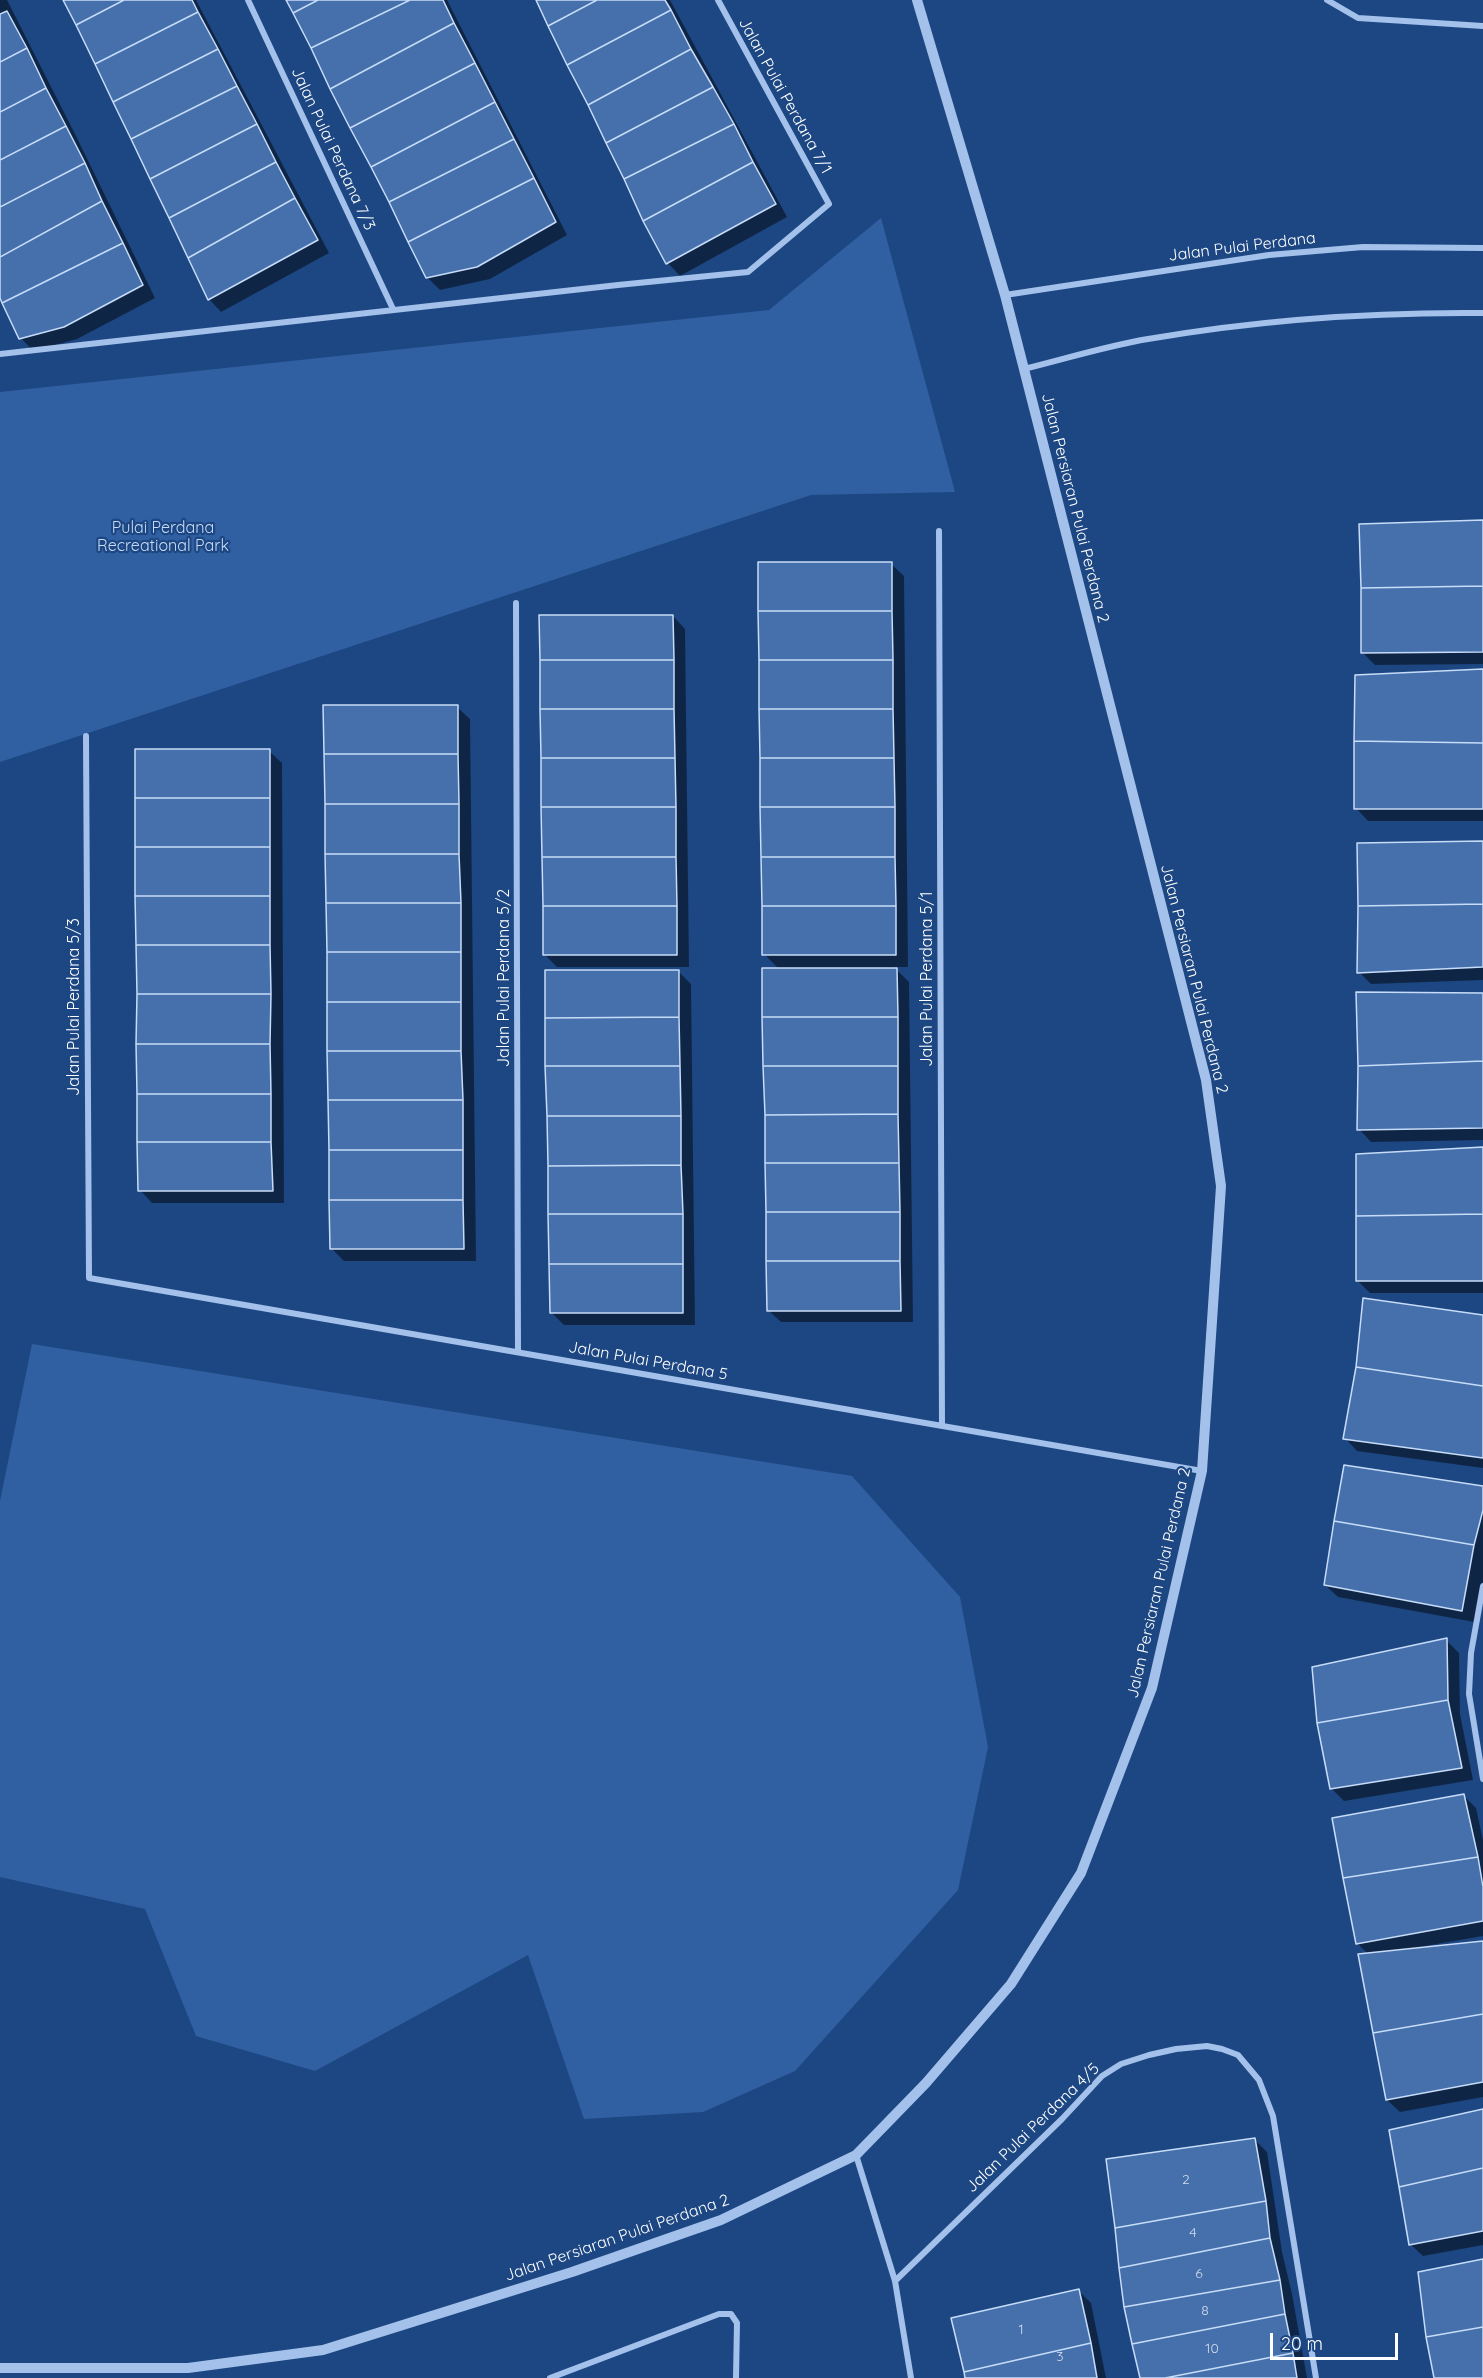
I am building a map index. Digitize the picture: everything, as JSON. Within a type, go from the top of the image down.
[{"type":"street","name":"Jalan Pulai Perdana 7/3","points":[[248,0],[393,309]]},
{"type":"street","name":"Jalan Pulai Perdana 7/1","points":[[393,309],[748,272],[829,204],[718,0]]},
{"type":"street","name":"Jalan Persiaran Pulai Perdana 2","points":[[0,2368],[188,2368],[323,2350],[572,2272],[721,2220],[856,2155],[926,2083],[1011,1984],[1081,1873],[1152,1688],[1202,1471],[1221,1186],[1206,1080],[1005,294],[917,0]]},
{"type":"street","points":[[1327,0],[1358,18],[1483,26]]},
{"type":"street","name":"Jalan Pulai Perdana","points":[[1005,294],[1281,254],[1364,247],[1483,248]]},
{"type":"street","points":[[0,354],[393,309]]},
{"type":"street","points":[[1023,369],[1146,339],[1290,319],[1483,312]]},
{"type":"street","name":"Jalan Pulai Perdana 5/1","points":[[939,531],[942,1426]]},
{"type":"street","name":"Jalan Pulai Perdana 5/2","points":[[516,603],[518,1353]]},
{"type":"street","name":"Jalan Pulai Perdana 5/3","points":[[86,736],[89,1278]]},
{"type":"street","name":"Jalan Pulai Perdana 5","points":[[89,1278],[1202,1471]]},
{"type":"street","points":[[1483,1586],[1471,1653],[1470,1694],[1483,1779]]},
{"type":"street","name":"Jalan Pulai Perdana 4/5","points":[[895,2281],[1062,2119],[1102,2076],[1121,2064],[1149,2055],[1207,2046],[1222,2049],[1238,2055],[1259,2080],[1273,2116],[1316,2378]]},
{"type":"street","points":[[856,2155],[895,2281],[911,2378]]},
{"type":"street","points":[[549,2378],[719,2314],[731,2314],[737,2323],[736,2378]]},
{"type":"green space","name":"Pulai Perdana Recreational Park","points":[[881,218],[955,492],[811,495],[0,762],[0,392],[769,310]]},
{"type":"green space","points":[[32,1344],[852,1476],[960,1597],[988,1747],[958,1890],[795,2071],[703,2112],[584,2119],[528,1955],[315,2071],[196,2036],[145,1909],[0,1877],[0,1501]]},
{"type":"building","points":[[63,0],[124,0],[76,25]]},
{"type":"building","points":[[124,0],[192,0],[198,12],[95,64],[76,25]]},
{"type":"building","points":[[286,0],[318,0],[293,13]]},
{"type":"building","points":[[318,0],[410,0],[311,48],[293,13]]},
{"type":"building","points":[[410,0],[443,0],[454,23],[330,89],[311,48]]},
{"type":"building","points":[[536,0],[597,0],[548,26]]},
{"type":"building","points":[[597,0],[665,0],[671,10],[567,65],[548,26]]},
{"type":"building","points":[[671,10],[691,49],[588,105],[567,65]]},
{"type":"building","points":[[7,11],[27,48],[0,62],[0,14]]},
{"type":"building","points":[[198,12],[218,49],[113,102],[95,64]]},
{"type":"building","points":[[454,23],[475,63],[350,128],[330,89]]},
{"type":"building","points":[[27,48],[46,88],[0,112],[0,62]]},
{"type":"building","points":[[218,49],[237,86],[131,139],[113,102]]},
{"type":"building","points":[[691,49],[713,87],[606,143],[588,105]]},
{"type":"building","points":[[475,63],[495,102],[371,167],[350,128]]},
{"type":"building","points":[[237,86],[257,124],[150,179],[131,139]]},
{"type":"building","points":[[713,87],[734,124],[624,179],[606,143]]},
{"type":"building","points":[[46,88],[66,126],[0,160],[0,112]]},
{"type":"building","points":[[495,102],[514,139],[389,202],[371,167]]},
{"type":"building","points":[[257,124],[276,162],[169,218],[150,179]]},
{"type":"building","points":[[734,124],[753,162],[643,221],[624,179]]},
{"type":"building","points":[[66,126],[85,163],[0,207],[0,160]]},
{"type":"building","points":[[514,139],[534,178],[408,242],[389,202]]},
{"type":"building","points":[[276,162],[295,198],[188,258],[169,218]]},
{"type":"building","points":[[753,162],[776,204],[666,264],[643,221]]},
{"type":"building","points":[[85,163],[102,201],[0,257],[0,207]]},
{"type":"building","points":[[534,178],[556,222],[477,267],[426,278],[408,242]]},
{"type":"building","points":[[295,198],[318,240],[208,300],[188,258]]},
{"type":"building","points":[[102,201],[123,243],[2,303],[0,257]]},
{"type":"building","points":[[123,243],[143,285],[64,327],[19,339],[2,303]]},
{"type":"building","points":[[1483,520],[1483,586],[1361,588],[1359,524]]},
{"type":"building","points":[[758,562],[892,562],[892,611],[758,611]]},
{"type":"building","points":[[1483,586],[1483,652],[1361,653],[1361,588]]},
{"type":"building","points":[[758,611],[892,611],[893,660],[759,660]]},
{"type":"building","points":[[539,615],[673,615],[674,660],[540,660]]},
{"type":"building","points":[[540,660],[674,660],[674,709],[540,709]]},
{"type":"building","points":[[759,660],[893,660],[893,709],[759,709]]},
{"type":"building","points":[[1483,669],[1483,743],[1354,741],[1355,675]]},
{"type":"building","points":[[323,705],[458,705],[458,754],[324,754]]},
{"type":"building","points":[[540,709],[674,709],[675,758],[541,758]]},
{"type":"building","points":[[759,709],[893,709],[894,758],[760,758]]},
{"type":"building","points":[[1354,741],[1483,743],[1483,809],[1354,809]]},
{"type":"building","points":[[135,749],[270,749],[270,798],[135,798]]},
{"type":"building","points":[[324,754],[458,754],[459,804],[325,804]]},
{"type":"building","points":[[541,758],[675,758],[676,807],[541,807]]},
{"type":"building","points":[[760,758],[894,758],[895,807],[760,807]]},
{"type":"building","points":[[135,798],[270,798],[270,847],[135,847]]},
{"type":"building","points":[[325,804],[459,804],[459,854],[325,854]]},
{"type":"building","points":[[541,807],[676,807],[676,857],[542,857]]},
{"type":"building","points":[[760,807],[895,807],[895,857],[761,857]]},
{"type":"building","points":[[1483,841],[1483,904],[1358,906],[1357,843]]},
{"type":"building","points":[[135,847],[270,847],[270,896],[135,896]]},
{"type":"building","points":[[325,854],[459,854],[461,903],[326,903]]},
{"type":"building","points":[[542,857],[676,857],[677,906],[543,906]]},
{"type":"building","points":[[761,857],[895,857],[896,906],[762,906]]},
{"type":"building","points":[[135,896],[270,896],[270,945],[136,945]]},
{"type":"building","points":[[326,903],[461,903],[461,952],[327,952]]},
{"type":"building","points":[[1483,904],[1483,967],[1357,973],[1358,906]]},
{"type":"building","points":[[543,906],[677,906],[677,955],[543,955]]},
{"type":"building","points":[[762,906],[896,906],[896,955],[762,955]]},
{"type":"building","points":[[136,945],[270,945],[271,994],[137,994]]},
{"type":"building","points":[[327,952],[461,952],[461,1002],[327,1002]]},
{"type":"building","points":[[762,968],[897,968],[898,1017],[762,1017]]},
{"type":"building","points":[[545,970],[679,970],[679,1017],[545,1018]]},
{"type":"building","points":[[1356,992],[1483,993],[1483,1061],[1358,1066]]},
{"type":"building","points":[[137,994],[271,994],[270,1044],[136,1044]]},
{"type":"building","points":[[327,1002],[461,1002],[461,1051],[327,1051]]},
{"type":"building","points":[[679,1017],[680,1066],[545,1066],[545,1018]]},
{"type":"building","points":[[762,1017],[898,1017],[898,1066],[763,1066]]},
{"type":"building","points":[[136,1044],[270,1044],[271,1094],[137,1094]]},
{"type":"building","points":[[327,1051],[461,1051],[463,1100],[328,1100]]},
{"type":"building","points":[[1483,1061],[1483,1128],[1357,1130],[1358,1066]]},
{"type":"building","points":[[545,1066],[680,1066],[681,1116],[547,1116]]},
{"type":"building","points":[[763,1066],[898,1066],[898,1114],[765,1115]]},
{"type":"building","points":[[137,1094],[271,1094],[271,1142],[137,1142]]},
{"type":"building","points":[[328,1100],[463,1100],[463,1150],[329,1150]]},
{"type":"building","points":[[898,1114],[899,1163],[765,1163],[765,1115]]},
{"type":"building","points":[[547,1116],[681,1116],[681,1165],[548,1166]]},
{"type":"building","points":[[137,1142],[271,1142],[273,1191],[138,1191]]},
{"type":"building","points":[[1483,1147],[1483,1214],[1356,1216],[1356,1154]]},
{"type":"building","points":[[329,1150],[463,1150],[463,1200],[329,1200]]},
{"type":"building","points":[[765,1163],[899,1163],[900,1212],[766,1212]]},
{"type":"building","points":[[681,1165],[683,1214],[548,1214],[548,1166]]},
{"type":"building","points":[[329,1200],[463,1200],[464,1249],[330,1249]]},
{"type":"building","points":[[766,1212],[900,1212],[900,1261],[766,1261]]},
{"type":"building","points":[[548,1214],[683,1214],[683,1264],[549,1264]]},
{"type":"building","points":[[1483,1214],[1483,1281],[1356,1281],[1356,1216]]},
{"type":"building","points":[[766,1261],[900,1261],[901,1311],[767,1311]]},
{"type":"building","points":[[549,1264],[683,1264],[683,1313],[550,1313]]},
{"type":"building","points":[[1363,1298],[1483,1315],[1483,1386],[1356,1367]]},
{"type":"building","points":[[1356,1367],[1483,1386],[1483,1458],[1343,1439]]},
{"type":"building","points":[[1344,1465],[1483,1486],[1483,1510],[1474,1545],[1334,1521]]},
{"type":"building","points":[[1334,1521],[1474,1545],[1462,1611],[1324,1585]]},
{"type":"building","points":[[1447,1638],[1448,1700],[1317,1723],[1312,1667]]},
{"type":"building","points":[[1448,1700],[1462,1768],[1330,1789],[1317,1723]]},
{"type":"building","points":[[1464,1794],[1478,1857],[1343,1878],[1332,1818]]},
{"type":"building","points":[[1478,1857],[1483,1887],[1483,1921],[1356,1944],[1343,1878]]},
{"type":"building","points":[[1483,1941],[1483,2014],[1373,2033],[1358,1954]]},
{"type":"building","points":[[1483,2014],[1483,2082],[1386,2100],[1373,2033]]},
{"type":"building","points":[[1483,2109],[1483,2168],[1399,2187],[1389,2130]]},
{"type":"building","points":[[1255,2138],[1266,2201],[1115,2228],[1106,2159]]},
{"type":"building","points":[[1483,2168],[1483,2231],[1409,2245],[1399,2187]]},
{"type":"building","points":[[1266,2201],[1270,2238],[1119,2268],[1115,2228]]},
{"type":"building","points":[[1270,2238],[1280,2280],[1124,2307],[1119,2268]]},
{"type":"building","points":[[1483,2259],[1483,2327],[1426,2337],[1418,2272]]},
{"type":"building","points":[[1280,2280],[1285,2314],[1132,2344],[1124,2307]]},
{"type":"building","points":[[1079,2289],[1091,2343],[964,2372],[951,2318]]},
{"type":"building","points":[[1285,2314],[1293,2353],[1165,2378],[1140,2378],[1132,2344]]},
{"type":"building","points":[[1483,2327],[1483,2378],[1434,2378],[1426,2337]]},
{"type":"building","points":[[1091,2343],[1097,2378],[965,2378],[964,2372]]},
{"type":"building","points":[[1293,2353],[1297,2378],[1165,2378]]}]
